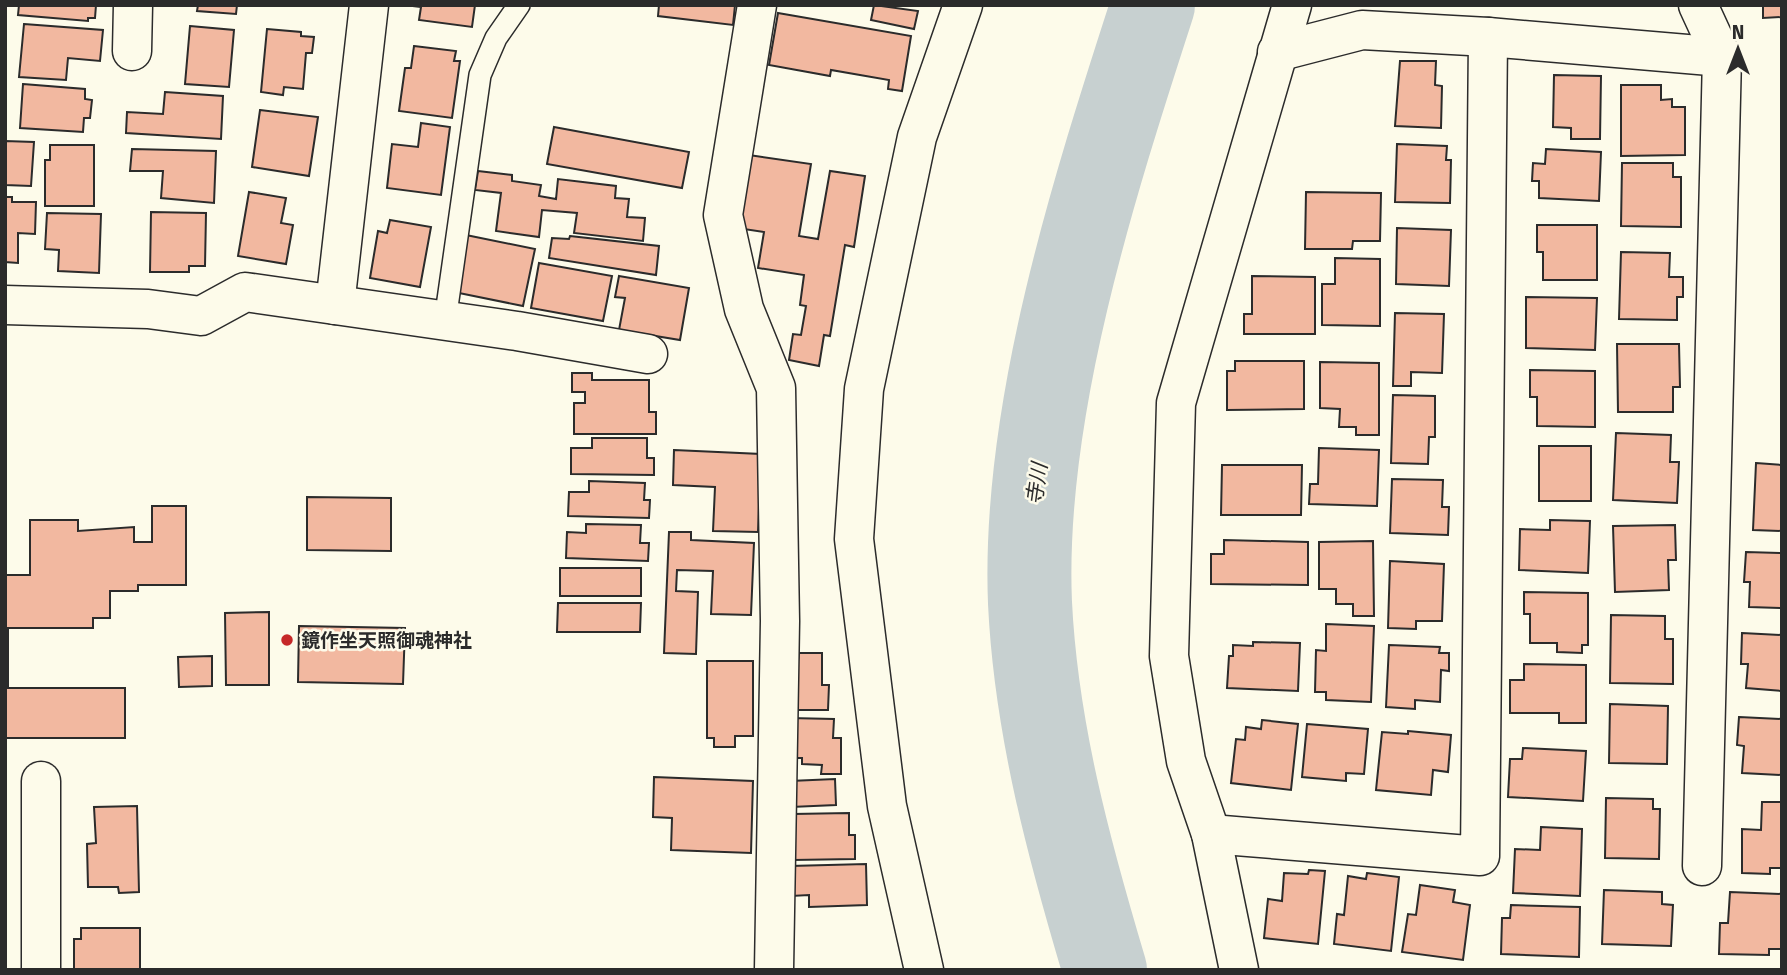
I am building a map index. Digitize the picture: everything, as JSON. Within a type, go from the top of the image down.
[{"type":"street","points":[[132,51],[133,5]]},
{"type":"street","points":[[335,305],[369,5]]},
{"type":"street","points":[[757,5],[723,215],[744,309],[776,388],[780,621],[774,970]]},
{"type":"street","points":[[924,970],[887,806],[854,539],[864,389],[917,137],[963,5]]},
{"type":"street","points":[[1239,970],[1211,834],[1186,761],[1169,656],[1176,403],[1292,5]]},
{"type":"street","points":[[1698,5],[1722,57],[1702,866]]},
{"type":"street","points":[[1277,52],[1362,30],[1488,37],[1722,57]]},
{"type":"street","points":[[1211,834],[1480,856],[1488,37]]},
{"type":"street","points":[[5,305],[148,309],[201,316],[245,292],[648,354]]},
{"type":"street","points":[[41,780],[41,970]]},
{"type":"lane","points":[[445,321],[480,75],[496,38],[519,5]]},
{"type":"building","points":[[19,5],[96,5],[95,18],[88,18],[88,21],[18,15]]},
{"type":"building","points":[[198,5],[237,5],[236,14],[197,11]]},
{"type":"building","points":[[404,5],[475,5],[472,27],[419,20],[421,7]]},
{"type":"building","points":[[659,5],[735,5],[733,25],[658,16]]},
{"type":"building","points":[[874,5],[918,11],[914,29],[871,20]]},
{"type":"building","points":[[1763,5],[1782,5],[1782,17],[1763,18]]},
{"type":"building","points":[[778,13],[911,36],[902,91],[888,89],[889,80],[831,70],[830,76],[769,65]]},
{"type":"building","points":[[24,24],[103,30],[100,61],[68,58],[66,80],[19,77]]},
{"type":"building","points":[[190,26],[234,30],[229,87],[185,84]]},
{"type":"building","points":[[267,29],[301,32],[301,36],[314,37],[312,53],[306,53],[303,89],[284,87],[283,95],[261,92]]},
{"type":"building","points":[[414,46],[456,51],[454,61],[460,61],[452,118],[399,111],[405,68],[411,68]]},
{"type":"building","points":[[1400,61],[1436,61],[1435,85],[1442,86],[1441,128],[1395,126]]},
{"type":"building","points":[[1554,75],[1601,76],[1600,139],[1571,139],[1571,128],[1553,127]]},
{"type":"building","points":[[23,84],[85,89],[85,99],[92,100],[90,118],[84,118],[83,132],[20,128]]},
{"type":"building","points":[[1621,85],[1661,85],[1661,100],[1672,99],[1672,107],[1685,107],[1685,155],[1621,156]]},
{"type":"building","points":[[165,92],[223,96],[221,139],[126,133],[127,112],[163,114]]},
{"type":"building","points":[[260,110],[318,117],[309,176],[252,167]]},
{"type":"building","points":[[421,123],[450,127],[441,195],[387,188],[392,144],[418,147]]},
{"type":"building","points":[[554,127],[689,152],[682,188],[547,164]]},
{"type":"building","points":[[5,141],[34,142],[31,186],[5,185]]},
{"type":"building","points":[[1397,144],[1447,146],[1446,160],[1451,160],[1450,203],[1395,202]]},
{"type":"building","points":[[50,145],[94,145],[94,206],[45,206],[45,160],[50,160]]},
{"type":"building","points":[[132,149],[216,151],[214,203],[161,198],[163,171],[130,171]]},
{"type":"building","points":[[1546,149],[1601,152],[1599,201],[1539,198],[1539,181],[1532,181],[1533,163],[1545,164]]},
{"type":"building","points":[[749,155],[811,164],[799,236],[818,239],[830,171],[865,176],[854,247],[845,245],[830,336],[824,335],[819,366],[789,360],[793,334],[801,335],[806,306],[800,305],[804,275],[758,268],[764,232],[737,228]]},
{"type":"building","points":[[1622,163],[1673,163],[1673,177],[1681,177],[1681,227],[1621,226]]},
{"type":"building","points":[[478,171],[512,175],[512,181],[541,185],[539,196],[556,199],[558,179],[616,186],[615,198],[629,199],[627,217],[645,218],[643,241],[574,233],[577,213],[542,210],[539,237],[496,231],[501,193],[475,190]]},
{"type":"building","points":[[249,192],[286,198],[281,223],[293,225],[286,264],[238,256]]},
{"type":"building","points":[[1306,192],[1381,193],[1380,241],[1353,241],[1352,249],[1305,249]]},
{"type":"building","points":[[5,197],[12,197],[12,202],[36,202],[35,234],[18,233],[18,263],[5,262]]},
{"type":"building","points":[[151,212],[206,213],[205,266],[189,266],[189,272],[150,272]]},
{"type":"building","points":[[47,213],[101,214],[99,273],[58,271],[59,250],[45,249]]},
{"type":"building","points":[[390,220],[431,227],[420,287],[370,278],[378,231],[387,233]]},
{"type":"building","points":[[1537,225],[1597,225],[1597,280],[1543,280],[1543,252],[1537,252]]},
{"type":"building","points":[[1397,228],[1451,230],[1449,286],[1396,284]]},
{"type":"building","points":[[466,235],[535,249],[523,306],[454,292]]},
{"type":"building","points":[[570,236],[659,246],[656,275],[549,258],[552,238],[569,239]]},
{"type":"building","points":[[1621,252],[1670,253],[1669,277],[1683,277],[1683,297],[1677,297],[1677,320],[1619,319]]},
{"type":"building","points":[[1335,258],[1380,259],[1380,326],[1322,325],[1322,284],[1335,284]]},
{"type":"building","points":[[539,263],[612,276],[603,321],[531,308]]},
{"type":"building","points":[[619,276],[689,288],[680,340],[619,330],[625,298],[615,297]]},
{"type":"building","points":[[1252,276],[1315,277],[1315,334],[1244,334],[1244,314],[1252,314]]},
{"type":"building","points":[[1526,297],[1597,298],[1595,350],[1526,348]]},
{"type":"building","points":[[1395,313],[1444,314],[1442,373],[1411,372],[1411,386],[1393,386]]},
{"type":"building","points":[[1617,344],[1679,344],[1680,387],[1673,387],[1673,412],[1618,412]]},
{"type":"building","points":[[1235,361],[1304,361],[1304,409],[1227,410],[1227,371],[1235,371]]},
{"type":"building","points":[[1320,362],[1379,363],[1379,435],[1356,435],[1356,427],[1339,427],[1340,409],[1320,408]]},
{"type":"building","points":[[1530,370],[1595,371],[1595,427],[1537,426],[1537,397],[1530,397]]},
{"type":"building","points":[[572,373],[592,373],[592,380],[649,380],[649,412],[656,412],[656,434],[574,434],[574,403],[585,403],[585,392],[572,392]]},
{"type":"building","points":[[1393,395],[1435,396],[1435,437],[1429,437],[1428,464],[1391,463]]},
{"type":"building","points":[[1616,433],[1671,435],[1670,462],[1679,462],[1677,503],[1613,500]]},
{"type":"building","points":[[592,438],[647,438],[647,458],[654,458],[654,475],[571,474],[571,448],[592,448]]},
{"type":"building","points":[[1539,446],[1591,446],[1591,501],[1539,501]]},
{"type":"building","points":[[1319,448],[1379,450],[1377,506],[1309,504],[1310,484],[1318,484]]},
{"type":"building","points":[[674,450],[761,454],[758,532],[713,531],[715,487],[673,485]]},
{"type":"building","points":[[1756,463],[1782,465],[1782,531],[1753,530]]},
{"type":"building","points":[[1222,465],[1302,465],[1301,515],[1221,515]]},
{"type":"building","points":[[1392,479],[1443,480],[1442,507],[1449,507],[1448,535],[1390,533]]},
{"type":"building","points":[[589,481],[645,483],[644,500],[650,500],[649,518],[568,516],[569,492],[589,492]]},
{"type":"building","points":[[307,497],[391,498],[391,551],[307,550]]},
{"type":"building","points":[[152,506],[186,506],[186,585],[138,585],[138,591],[110,591],[110,618],[93,618],[93,628],[8,628],[8,688],[125,688],[125,738],[5,738],[5,575],[30,575],[30,520],[78,520],[78,531],[134,527],[134,542],[152,542]]},
{"type":"building","points":[[1550,520],[1590,521],[1588,573],[1519,570],[1520,529],[1550,530]]},
{"type":"building","points":[[586,524],[641,525],[640,543],[649,543],[648,561],[566,558],[567,532],[586,533]]},
{"type":"building","points":[[1675,525],[1676,560],[1668,560],[1669,590],[1615,592],[1613,526]]},
{"type":"building","points":[[669,532],[691,532],[691,540],[754,543],[751,615],[711,614],[713,571],[677,570],[676,591],[698,592],[696,654],[664,653]]},
{"type":"building","points":[[1224,540],[1308,542],[1308,585],[1211,584],[1211,554],[1224,554]]},
{"type":"building","points":[[1373,541],[1374,616],[1353,616],[1353,604],[1336,604],[1336,589],[1319,589],[1319,542]]},
{"type":"building","points":[[1746,552],[1782,553],[1782,608],[1749,607],[1750,582],[1744,582]]},
{"type":"building","points":[[1390,561],[1444,564],[1442,621],[1416,621],[1416,629],[1388,628]]},
{"type":"building","points":[[560,568],[641,568],[641,596],[560,596]]},
{"type":"building","points":[[1524,592],[1588,593],[1588,645],[1582,645],[1582,653],[1557,652],[1557,643],[1530,643],[1530,614],[1524,614]]},
{"type":"building","points":[[558,603],[641,603],[640,632],[557,632]]},
{"type":"building","points":[[269,612],[269,685],[226,685],[225,613]]},
{"type":"building","points":[[1611,615],[1665,616],[1665,639],[1673,639],[1673,684],[1610,683]]},
{"type":"building","points":[[1326,624],[1374,626],[1371,702],[1326,700],[1326,692],[1315,692],[1316,650],[1326,651]]},
{"type":"building","points":[[299,626],[405,628],[403,684],[298,682]]},
{"type":"building","points":[[1742,633],[1782,635],[1782,691],[1746,688],[1748,664],[1741,664]]},
{"type":"building","points":[[1253,642],[1300,643],[1298,691],[1227,688],[1229,656],[1233,656],[1233,645],[1253,646]]},
{"type":"building","points":[[1389,645],[1440,647],[1439,653],[1449,653],[1449,671],[1441,670],[1440,702],[1415,700],[1415,709],[1386,707]]},
{"type":"building","points":[[799,653],[822,653],[822,685],[829,685],[828,710],[792,710]]},
{"type":"building","points":[[212,656],[212,686],[179,687],[178,657]]},
{"type":"building","points":[[707,661],[753,661],[753,736],[735,736],[735,747],[714,747],[714,738],[707,738]]},
{"type":"building","points":[[1524,664],[1586,665],[1586,723],[1559,723],[1559,713],[1510,713],[1510,680],[1524,680]]},
{"type":"building","points":[[1610,704],[1668,706],[1667,764],[1609,763]]},
{"type":"building","points":[[1739,717],[1782,719],[1782,775],[1742,773],[1744,746],[1737,745]]},
{"type":"building","points":[[789,718],[834,719],[833,738],[841,738],[841,774],[821,774],[822,765],[802,764],[802,758],[789,758]]},
{"type":"building","points":[[1262,720],[1298,724],[1291,790],[1231,783],[1236,739],[1245,740],[1246,727],[1261,729]]},
{"type":"building","points":[[1307,724],[1368,729],[1364,774],[1346,773],[1346,781],[1302,777]]},
{"type":"building","points":[[1408,731],[1451,735],[1448,772],[1433,770],[1431,795],[1376,790],[1382,732],[1408,734]]},
{"type":"building","points":[[1523,748],[1586,751],[1583,801],[1508,797],[1510,759],[1522,759]]},
{"type":"building","points":[[654,777],[753,781],[751,853],[671,850],[672,818],[653,817]]},
{"type":"building","points":[[835,779],[836,805],[791,807],[790,781]]},
{"type":"building","points":[[1606,798],[1653,799],[1653,809],[1660,809],[1659,859],[1605,858]]},
{"type":"building","points":[[1762,802],[1782,802],[1782,868],[1770,868],[1770,874],[1742,873],[1742,829],[1761,830]]},
{"type":"building","points":[[137,806],[139,892],[119,893],[118,887],[88,887],[87,844],[96,843],[94,807]]},
{"type":"building","points":[[849,813],[849,835],[855,835],[855,859],[793,860],[793,814]]},
{"type":"building","points":[[1541,827],[1582,829],[1580,896],[1513,893],[1515,849],[1540,850]]},
{"type":"building","points":[[866,864],[867,905],[809,907],[809,895],[791,896],[790,866]]},
{"type":"building","points":[[1309,870],[1325,871],[1318,944],[1264,938],[1268,899],[1282,901],[1284,873],[1308,874]]},
{"type":"building","points":[[1367,873],[1399,877],[1391,951],[1334,944],[1337,914],[1344,915],[1348,876],[1366,879]]},
{"type":"building","points":[[1420,885],[1455,890],[1453,902],[1470,905],[1463,960],[1402,952],[1408,914],[1416,915]]},
{"type":"building","points":[[1604,890],[1662,892],[1662,904],[1673,905],[1671,946],[1602,944]]},
{"type":"building","points":[[1730,892],[1782,894],[1782,949],[1769,949],[1769,955],[1719,954],[1720,923],[1728,923]]},
{"type":"building","points":[[1511,905],[1580,907],[1579,957],[1501,954],[1502,918],[1510,918]]},
{"type":"building","points":[[81,928],[140,928],[140,970],[74,970],[74,939],[81,939]]},
{"type":"waterway","name":"寺川","points":[[1105,970],[1067,834],[1039,696],[1030,603],[1031,530],[1038,454],[1066,300],[1108,148],[1153,5]]},
{"type":"place","name":"鏡作坐天照御魂神社","points":[[287,640]]}]
